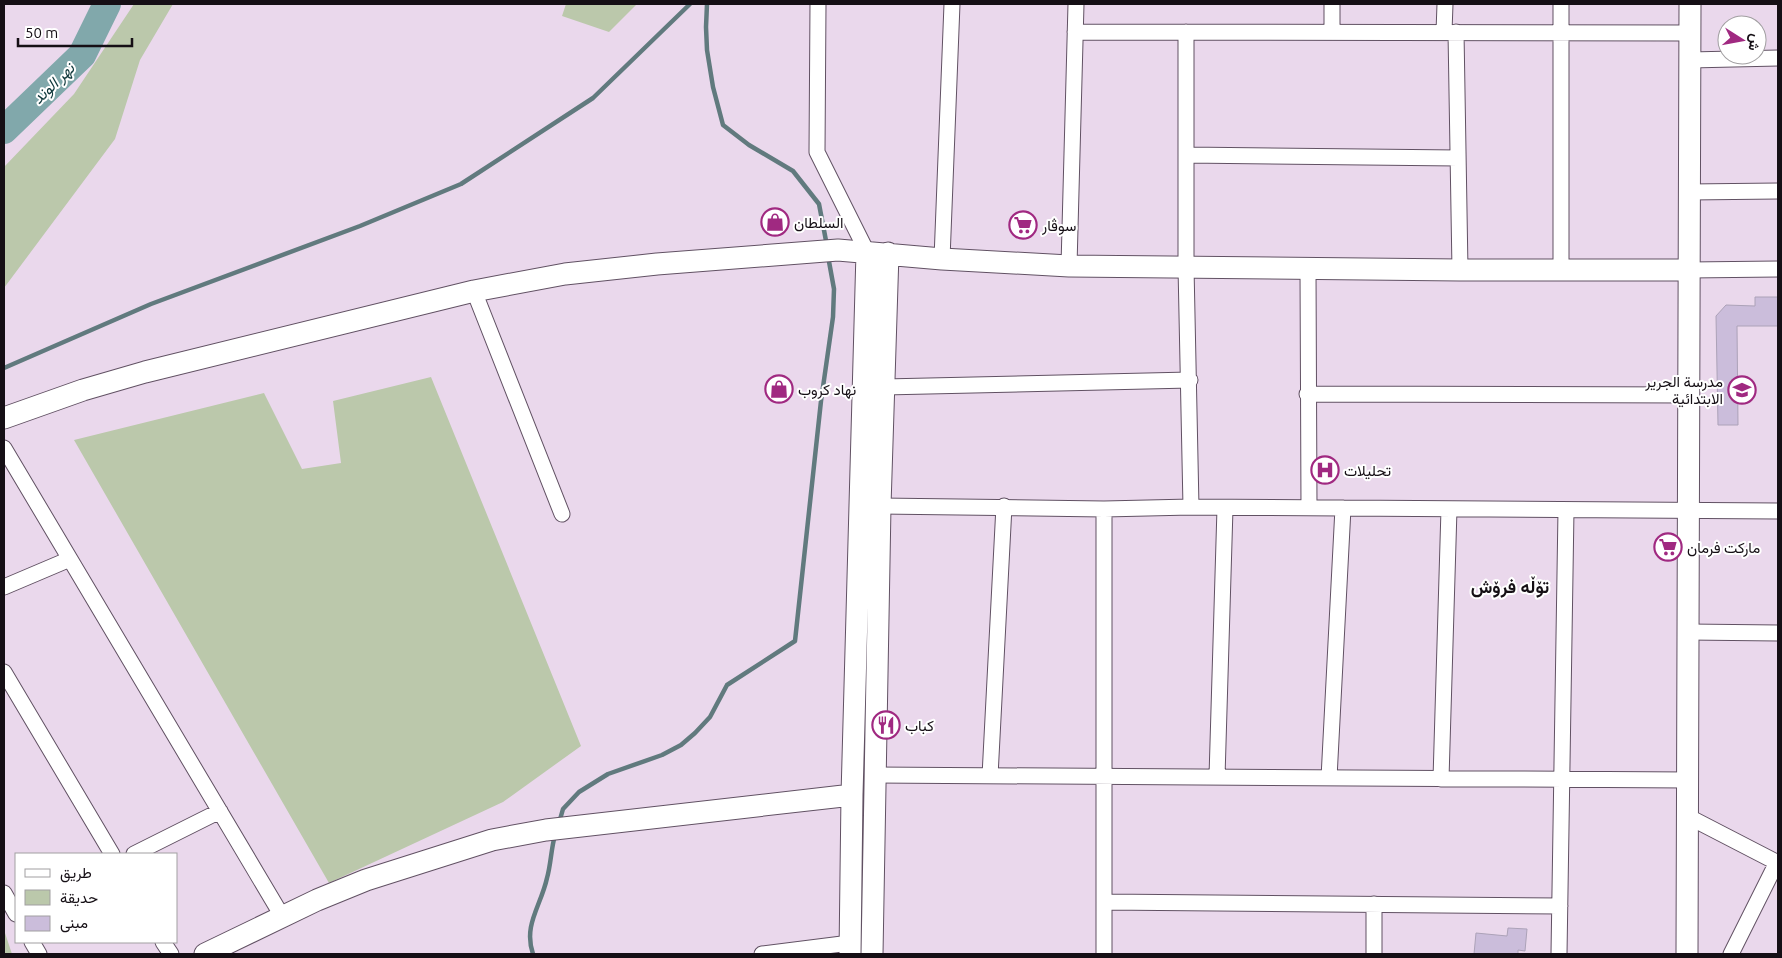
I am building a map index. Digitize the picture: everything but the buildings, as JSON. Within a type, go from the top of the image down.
[{"type":"street","points":[[818,4],[817,152],[878,253],[880,506],[872,954]]},
{"type":"street","points":[[942,259],[952,4]]},
{"type":"street","points":[[1069,266],[1076,4]]},
{"type":"street","points":[[1332,4],[1332,32]]},
{"type":"street","points":[[1445,4],[1450,32],[1458,158],[1460,270]]},
{"type":"street","points":[[1561,4],[1561,270]]},
{"type":"street","points":[[1690,4],[1688,816],[1691,952]]},
{"type":"street","points":[[1075,32],[1690,33]]},
{"type":"street","points":[[1186,32],[1186,266],[1190,380],[1191,507]]},
{"type":"street","points":[[1690,60],[1778,58]]},
{"type":"street","points":[[1186,155],[1458,158]]},
{"type":"street","points":[[1689,192],[1778,191]]},
{"type":"street","points":[[4,418],[83,390],[145,372],[474,291],[611,268],[828,250],[1069,266],[1186,266],[1308,270],[1778,269]]},
{"type":"street","points":[[1308,270],[1307,394],[1309,508]]},
{"type":"street","points":[[474,291],[562,514]]},
{"type":"street","points":[[878,374],[1190,380]]},
{"type":"street","points":[[762,954],[850,949],[852,795],[878,374]]},
{"type":"street","points":[[1307,394],[1689,395]]},
{"type":"street","points":[[4,448],[282,916]]},
{"type":"street","points":[[880,506],[1004,506],[1104,509],[1191,507],[1778,511]]},
{"type":"street","points":[[990,776],[1004,506]]},
{"type":"street","points":[[1217,777],[1225,508]]},
{"type":"street","points":[[1329,778],[1343,508]]},
{"type":"street","points":[[1104,509],[1104,954]]},
{"type":"street","points":[[1441,779],[1450,509]]},
{"type":"street","points":[[1559,954],[1566,510]]},
{"type":"street","points":[[4,587],[70,559]]},
{"type":"street","points":[[1688,632],[1778,633]]},
{"type":"street","points":[[4,672],[111,853]]},
{"type":"street","points":[[875,775],[1688,780]]},
{"type":"street","points":[[204,954],[317,900],[366,880],[492,840],[576,826],[852,795]]},
{"type":"street","points":[[136,853],[220,811]]},
{"type":"street","points":[[1688,816],[1778,862],[1731,954]]},
{"type":"street","points":[[4,893],[15,911]]},
{"type":"street","points":[[1104,902],[1560,906]]},
{"type":"street","points":[[1374,904],[1374,954]]},
{"type":"street","points":[[33,943],[39,954]]},
{"type":"street","points":[[164,943],[171,954]]},
{"type":"green space","points":[[134,4],[173,4],[140,60],[115,139],[4,288],[4,167],[74,94]]},
{"type":"green space","points":[[566,4],[637,4],[609,32],[562,16]]},
{"type":"green space","points":[[431,377],[581,746],[503,802],[329,883],[74,440],[264,393],[302,469],[341,463],[333,401]]},
{"type":"green space","points":[[4,930],[12,954],[4,954]]},
{"type":"waterway","name":"نهر الوند","points":[[4,130],[82,55],[107,4]]},
{"type":"waterway","points":[[4,368],[151,304],[360,226],[461,184],[593,98],[690,4]]},
{"type":"waterway","points":[[707,4],[707,50],[713,87],[723,125],[749,145],[793,171],[819,204],[827,246]]},
{"type":"waterway","points":[[559,823],[563,809],[579,792],[608,774],[662,755],[681,745],[710,717],[727,685],[795,641],[821,401],[833,317],[834,289],[828,256]]},
{"type":"waterway","points":[[533,954],[530,944],[531,925],[547,878],[555,835]]},
{"type":"place","name":"السلطان","points":[[775,222]]},
{"type":"place","name":"سوڤار","points":[[1023,225]]},
{"type":"place","name":"نهاد كروب","points":[[779,389]]},
{"type":"place","name":"مدرسة الجرير الابتدائية","points":[[1742,390]]},
{"type":"place","name":"تحلیلات","points":[[1325,470]]},
{"type":"place","name":"مارکت فرمان","points":[[1668,547]]},
{"type":"place","name":"كباب","points":[[886,725]]},
{"type":"district","name":"تۆڵە فرۆش","points":[[1510,586]]}]
